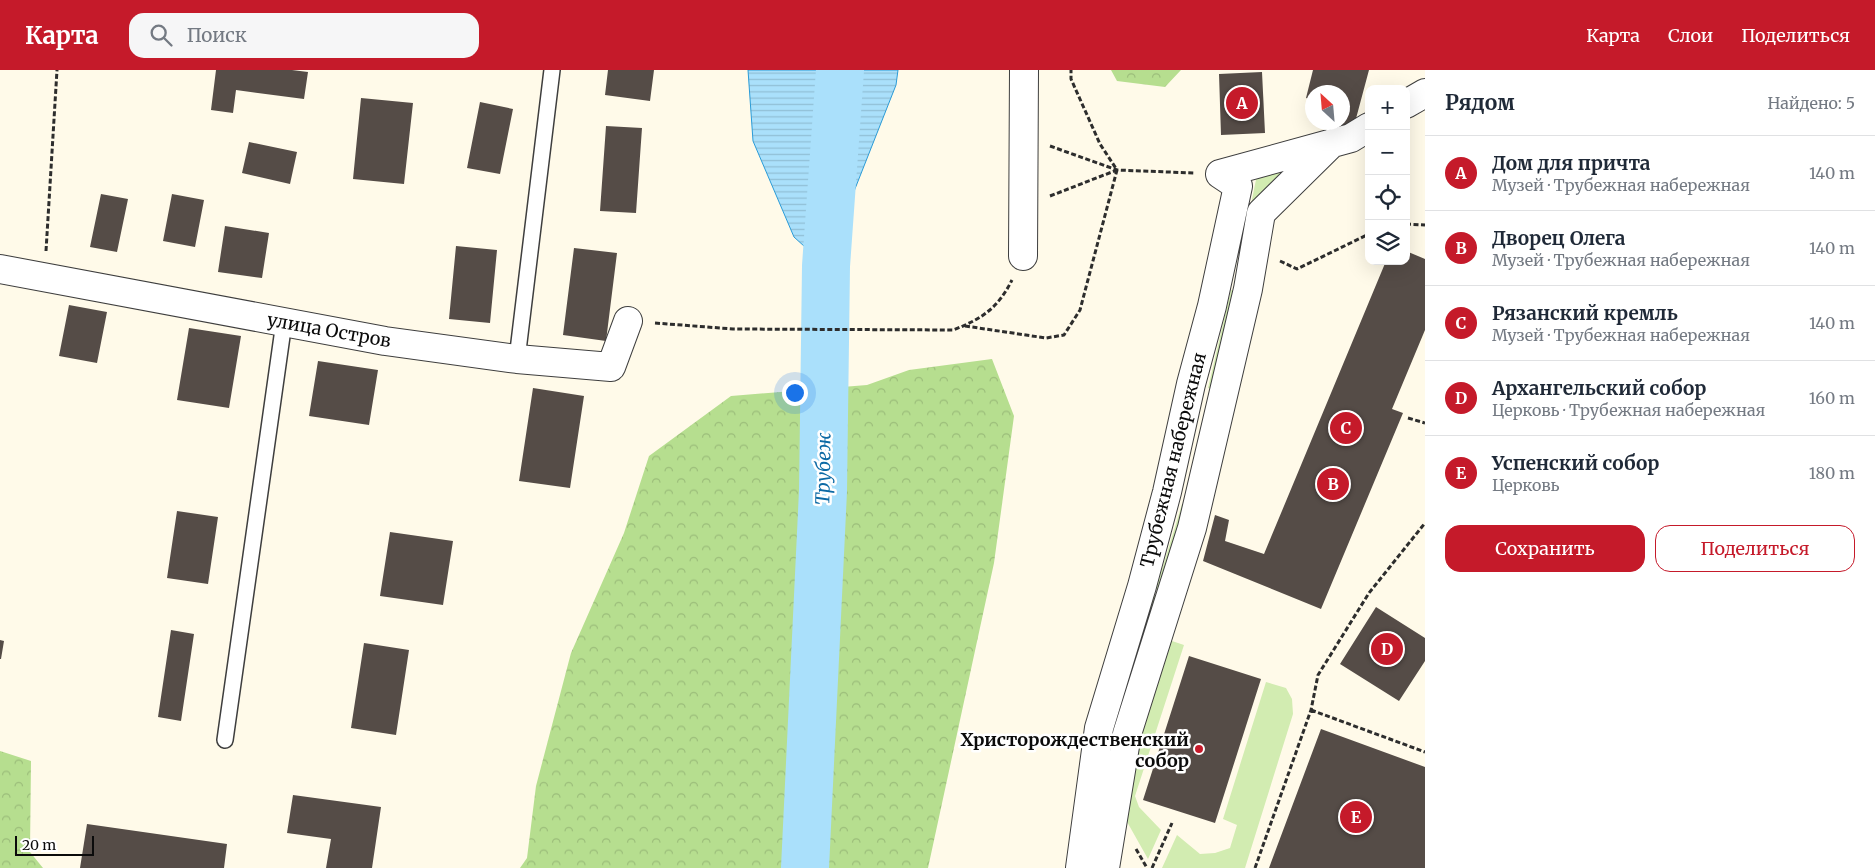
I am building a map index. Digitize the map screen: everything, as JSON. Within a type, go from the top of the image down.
[{"type":"street","points":[[1023,256],[1024,70]]},
{"type":"street","points":[[1410,102],[1425,93]]},
{"type":"street","name":"Трубежная набережная","points":[[1220,174],[1351,138],[1365,129]]},
{"type":"street","name":"Трубежная набережная","points":[[1105,868],[1127,734],[1192,528],[1248,289],[1261,212],[1332,143]]},
{"type":"street","name":"Трубежная набережная","points":[[1080,868],[1099,728],[1142,586],[1167,492],[1191,384],[1212,306],[1238,186],[1220,174]]},
{"type":"street","name":"улица Остров","points":[[0,268],[385,340],[517,359],[611,368],[628,321]]},
{"type":"lane","points":[[517,359],[552,70]]},
{"type":"lane","points":[[225,740],[284,322]]},
{"type":"path","points":[[44,277],[57,70]]},
{"type":"path","points":[[964,326],[1046,338],[1064,335],[1080,310],[1117,170],[1100,144],[1071,79],[1071,70]]},
{"type":"path","points":[[1048,136],[1050,145],[1117,170],[1220,174]]},
{"type":"path","points":[[1410,224],[1425,225]]},
{"type":"path","points":[[1256,243],[1276,259],[1297,269],[1365,236]]},
{"type":"path","points":[[628,321],[733,329],[883,331]]},
{"type":"path","points":[[1408,418],[1425,423]]},
{"type":"path","points":[[1255,868],[1311,710],[1318,675],[1369,593],[1425,523]]},
{"type":"path","points":[[1311,710],[1425,752]]},
{"type":"path","points":[[1152,868],[1172,823]]},
{"type":"green space","points":[[1111,70],[1181,70],[1165,87],[1117,81]]},
{"type":"green space","points":[[1314,152],[1250,209],[1259,165]]},
{"type":"green space","points":[[1231,290],[1243,293],[1220,391],[1208,388]]},
{"type":"green space","points":[[992,359],[1014,416],[994,563],[928,868],[520,868],[527,858],[536,786],[571,653],[624,533],[649,456],[731,396],[867,385],[909,370]]},
{"type":"green space","points":[[1182,504],[1192,506],[1167,593],[1156,589]]},
{"type":"green space","points":[[1153,595],[1163,599],[1136,681],[1126,678]]},
{"type":"green space","points":[[1163,638],[1184,645],[1135,796],[1139,807],[1161,830],[1148,859],[1126,820],[1124,800]]},
{"type":"green space","points":[[1266,682],[1286,688],[1292,699],[1293,714],[1245,868],[1162,868],[1177,835],[1200,854],[1215,853],[1230,848],[1237,825],[1223,819]]},
{"type":"green space","points":[[0,751],[31,761],[30,852],[43,868],[0,868]]},
{"type":"water","points":[[748,70],[898,70],[896,85],[849,204],[839,260],[826,266],[794,237],[753,141]]},
{"type":"building","points":[[216,70],[292,70],[308,72],[304,99],[236,90],[233,113],[211,110]]},
{"type":"building","points":[[608,70],[654,70],[650,101],[605,95]]},
{"type":"building","points":[[1313,70],[1369,70],[1354,126],[1350,127],[1350,85],[1309,85]]},
{"type":"building","points":[[1262,72],[1265,133],[1221,135],[1219,74]]},
{"type":"building","points":[[361,98],[413,103],[404,184],[353,179]]},
{"type":"building","points":[[480,102],[513,109],[500,174],[467,168]]},
{"type":"building","points":[[606,126],[642,128],[636,213],[600,211]]},
{"type":"building","points":[[249,142],[297,152],[290,184],[242,173]]},
{"type":"building","points":[[101,194],[128,199],[117,252],[90,247]]},
{"type":"building","points":[[172,194],[204,200],[195,247],[163,241]]},
{"type":"building","points":[[225,226],[269,233],[262,278],[218,272]]},
{"type":"building","points":[[456,246],[497,250],[490,323],[449,319]]},
{"type":"building","points":[[574,248],[617,253],[606,341],[563,335]]},
{"type":"building","points":[[1410,253],[1425,259],[1425,330],[1392,409],[1403,413],[1321,609],[1203,561],[1215,515],[1229,520],[1225,541],[1264,554],[1384,265],[1410,265]]},
{"type":"building","points":[[69,305],[107,312],[97,363],[59,356]]},
{"type":"building","points":[[189,328],[241,336],[229,408],[177,400]]},
{"type":"building","points":[[318,361],[378,370],[369,425],[309,416]]},
{"type":"building","points":[[533,388],[584,396],[570,488],[519,481]]},
{"type":"building","points":[[177,511],[218,517],[208,584],[167,578]]},
{"type":"building","points":[[390,532],[453,541],[443,605],[380,596]]},
{"type":"building","points":[[1376,607],[1425,638],[1425,661],[1399,701],[1340,664]]},
{"type":"building","points":[[171,630],[194,634],[181,721],[158,717]]},
{"type":"building","points":[[0,640],[4,641],[1,659],[0,659]]},
{"type":"building","points":[[364,643],[409,650],[396,735],[351,728]]},
{"type":"building","name":"Христорождественский собор","points":[[1189,656],[1261,679],[1215,823],[1143,800]]},
{"type":"building","points":[[1321,729],[1425,767],[1425,868],[1269,868]]},
{"type":"building","points":[[293,795],[381,807],[372,868],[326,868],[331,839],[287,833]]},
{"type":"building","points":[[87,824],[227,844],[224,868],[80,868]]},
{"type":"waterway","name":"Трубеж","points":[[805,868],[823,491],[826,266],[840,70]]},
{"type":"place","name":"Дом для причта","points":[[1242,103]]},
{"type":"place","name":"Рязанский кремль","points":[[1346,428]]},
{"type":"place","name":"Дворец Олега","points":[[1333,484]]},
{"type":"place","name":"Архангельский собор","points":[[1387,649]]},
{"type":"place","name":"Христорождественский собор","points":[[1199,749]]},
{"type":"place","name":"Успенский собор","points":[[1356,817]]}]
